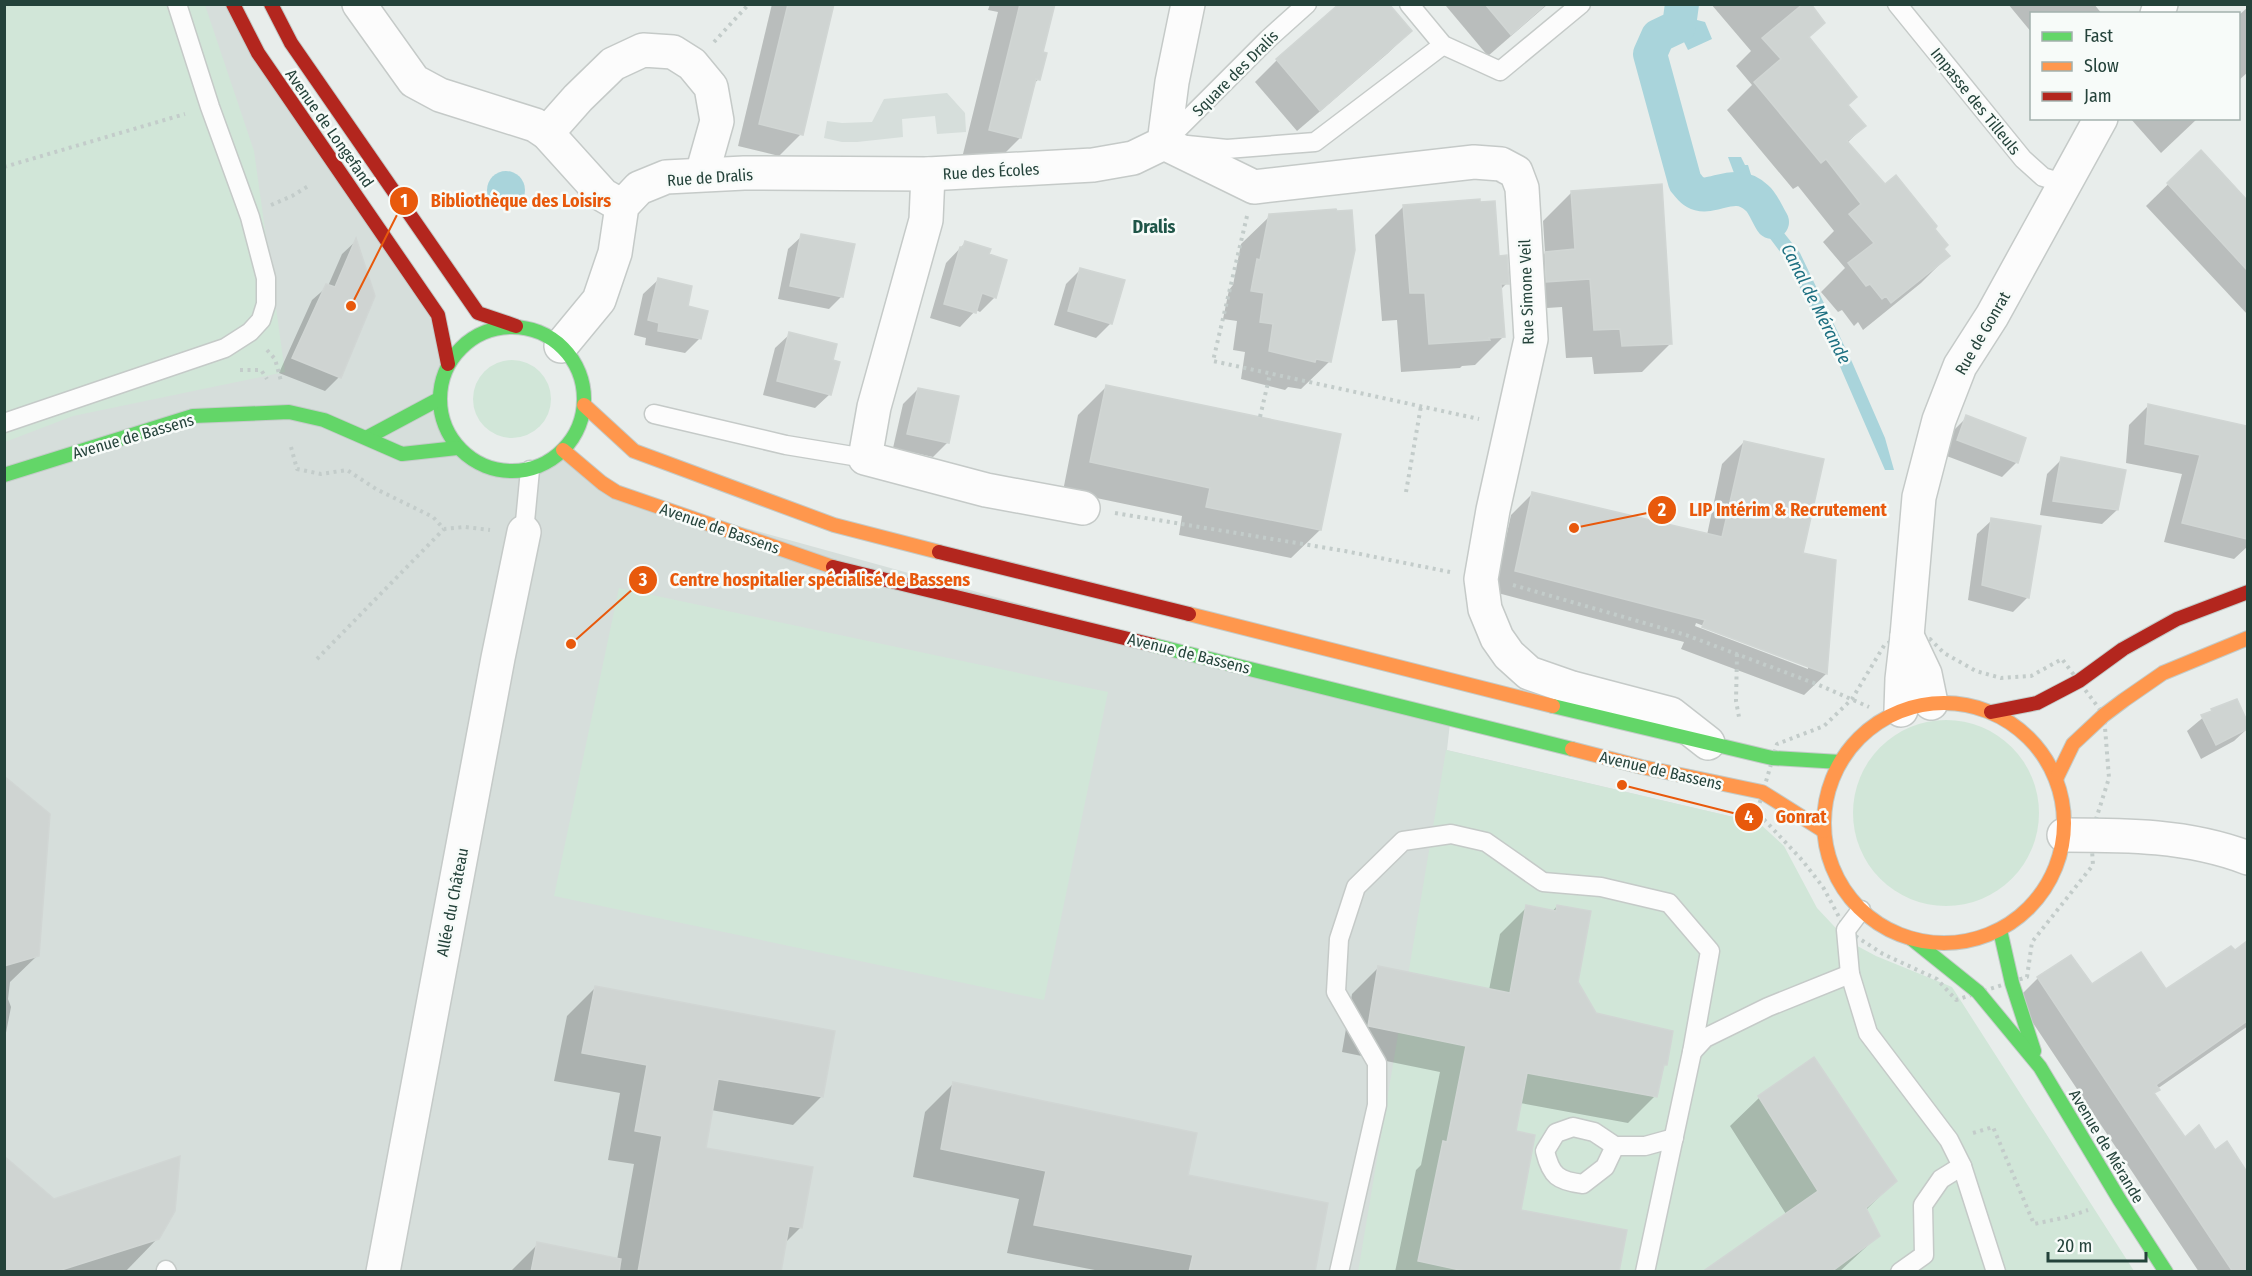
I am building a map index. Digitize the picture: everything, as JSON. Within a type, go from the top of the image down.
[{"type":"main road","name":"Avenue de Longefand","points":[[233,4],[258,52],[438,315],[448,364]]},
{"type":"main road","name":"Avenue de Longefand","points":[[271,4],[291,43],[478,313],[516,326]]},
{"type":"main road","points":[[516,326],[533,329],[548,336],[561,346],[575,363],[583,383],[584,405],[578,429],[563,450],[548,462],[530,470],[508,472],[494,470],[478,463],[458,448],[443,424],[439,399],[441,380],[448,364],[461,347],[477,335],[496,328],[516,326]]},
{"type":"main road","points":[[368,438],[439,399]]},
{"type":"main road","points":[[584,405],[634,451],[834,525],[1438,678],[1753,754],[1772,758],[1840,762]]},
{"type":"main road","name":"Avenue de Bassens","points":[[4,475],[193,416],[289,412],[324,420],[402,454],[458,448]]},
{"type":"main road","name":"Avenue de Bassens","points":[[563,450],[616,492],[825,565],[1467,721],[1642,767],[1762,792],[1824,831]]},
{"type":"main road","points":[[1991,712],[2037,703],[2079,681],[2123,649],[2177,619],[2247,592]]},
{"type":"main road","points":[[2056,779],[2073,744],[2117,705],[2163,674],[2247,638]]},
{"type":"main road","points":[[1961,704],[1991,712],[2017,727],[2040,750],[2056,779],[2062,797],[2064,835],[2057,864],[2044,891],[2024,913],[2000,930],[1972,940],[1942,943],[1912,939],[1885,928],[1861,910],[1842,887],[1830,860],[1824,831],[1827,795],[1840,762],[1861,735],[1907,709],[1961,704]]},
{"type":"main road","name":"Avenue de Mérande","points":[[2000,930],[2012,983],[2040,1067]]},
{"type":"main road","name":"Avenue de Mérande","points":[[1912,939],[1978,992],[2040,1067],[2119,1199],[2166,1272]]},
{"type":"street","points":[[359,4],[414,81],[440,95],[535,125],[547,133],[603,195],[622,206],[615,253],[599,300],[561,346]]},
{"type":"street","points":[[1188,4],[1172,82],[1164,143],[1254,187]]},
{"type":"street","points":[[547,133],[613,64],[643,50],[673,52],[692,64],[711,87],[717,121],[702,174]]},
{"type":"street","name":"Rue de Gonrat","points":[[1907,636],[1919,497],[1939,420],[1960,366],[1992,316],[2100,120]]},
{"type":"street","name":"Rue des Écoles","points":[[866,458],[874,407],[926,220],[928,174],[1093,165],[1133,158],[1164,143]]},
{"type":"street","name":"Rue Simone Veil","points":[[1254,187],[1474,162],[1501,164],[1516,172],[1522,188],[1531,339],[1493,510],[1481,579],[1485,609],[1497,638],[1509,655],[1529,673],[1572,688],[1671,714],[1708,743]]},
{"type":"street","name":"Rue de Dralis","points":[[622,206],[639,188],[666,177],[702,174],[928,174]]},
{"type":"street","points":[[866,458],[986,490],[1083,508]]},
{"type":"street","name":"Allée du Château","points":[[383,1272],[495,670],[524,532]]},
{"type":"street","points":[[1907,636],[1925,674],[1907,709]]},
{"type":"street","points":[[2064,835],[2165,837],[2233,852],[2247,858]]},
{"type":"lane","points":[[4,423],[225,348],[250,332],[261,320],[266,303],[266,278],[249,217],[177,4]]},
{"type":"lane","name":"Square des Dralis","points":[[1164,143],[1268,39],[1307,4]]},
{"type":"lane","points":[[1411,5],[1443,45],[1500,71],[1581,4]]},
{"type":"lane","name":"Impasse des Tilleuls","points":[[1897,4],[2023,159],[2043,177],[2066,184]]},
{"type":"lane","points":[[1164,143],[1227,149],[1315,142],[1443,45]]},
{"type":"lane","points":[[654,414],[786,445],[866,458]]},
{"type":"lane","points":[[524,532],[530,470]]},
{"type":"lane","points":[[1339,1272],[1377,1105],[1377,1063],[1336,992],[1339,939],[1356,887],[1403,841],[1451,834],[1486,842],[1543,882],[1600,887],[1670,903],[1710,951],[1692,1052],[1645,1272]]},
{"type":"lane","points":[[1861,910],[1846,930],[1850,974],[1868,1033],[1949,1140],[1962,1166],[1996,1272]]},
{"type":"lane","points":[[1692,1052],[1705,1038],[1768,1007],[1850,974]]},
{"type":"lane","points":[[1615,1146],[1645,1146],[1674,1138]]},
{"type":"lane","points":[[1900,1272],[1924,1255],[1923,1205],[1941,1179],[1962,1166]]},
{"type":"path","points":[[692,64],[749,4]]},
{"type":"path","points":[[4,166],[210,106]]},
{"type":"path","points":[[1254,187],[1213,362],[1512,426]]},
{"type":"path","points":[[1260,417],[1270,374]]},
{"type":"path","points":[[1406,492],[1421,406]]},
{"type":"path","points":[[316,658],[444,530]]},
{"type":"path","points":[[1907,636],[1930,639],[1944,653],[1976,671],[2001,678],[2031,676],[2062,659],[2079,681]]},
{"type":"path","points":[[1737,654],[1736,701],[1742,727],[1753,754]]},
{"type":"path","points":[[1820,685],[1907,709]]},
{"type":"path","points":[[1762,792],[1757,812],[1802,860],[1823,887],[1846,930]]},
{"type":"path","points":[[1949,1140],[1993,1127],[2034,1224],[2067,1217],[2119,1199]]},
{"type":"shaded area","points":[[5,4],[233,5],[438,315],[448,364],[441,380],[439,399],[443,424],[457,448],[478,463],[494,470],[508,472],[530,470],[548,462],[563,450],[616,492],[1450,723],[1447,750],[1759,823],[2002,1192],[2027,1272],[5,1272]]},
{"type":"shaded area","points":[[947,93],[965,113],[966,132],[937,134],[935,116],[902,119],[903,137],[857,142],[842,142],[824,138],[827,121],[872,122],[884,99]]},
{"type":"green space","points":[[5,5],[205,5],[254,151],[285,372],[73,416],[5,442]]},
{"type":"green space","points":[[512,360],[527,363],[539,372],[548,384],[551,399],[548,414],[539,426],[527,435],[512,438],[497,435],[485,426],[476,414],[473,399],[476,384],[485,372],[497,363]]},
{"type":"green space","points":[[619,588],[1108,692],[1044,1000],[554,896]]},
{"type":"green space","points":[[1946,720],[1982,727],[2012,747],[2032,777],[2039,813],[2032,849],[2012,879],[1982,899],[1946,906],[1910,899],[1880,879],[1860,849],[1853,813],[1860,777],[1880,747],[1910,727]]},
{"type":"green space","points":[[1446,750],[1759,823],[1784,846],[1817,908],[1848,941],[1876,956],[1952,987],[2134,1271],[1358,1272]]},
{"type":"water","points":[[1672,5],[1691,5],[1697,20],[1705,22],[1712,39],[1688,50],[1680,34],[1656,46],[1653,51],[1664,85],[1659,87],[1653,80],[1644,53],[1651,36],[1672,21]]},
{"type":"water","points":[[1728,157],[1741,157],[1745,165],[1748,165],[1764,208],[1800,253],[1885,438],[1894,470],[1885,470],[1835,355],[1784,257],[1754,217],[1743,197]]},
{"type":"water","points":[[506,171],[519,177],[525,190],[519,203],[506,209],[493,203],[487,190],[493,177]]},
{"type":"building","points":[[788,4],[834,4],[803,135],[759,124]]},
{"type":"building","points":[[1020,4],[1055,4],[1043,52],[1047,53],[1040,80],[1036,79],[1021,138],[989,130]]},
{"type":"building","points":[[1339,4],[1389,4],[1412,31],[1320,111],[1276,59]]},
{"type":"building","points":[[1485,4],[1546,4],[1511,35]]},
{"type":"building","points":[[1803,4],[1811,4],[1825,23],[1809,37],[1857,97],[1848,105],[1866,126],[1847,141],[1885,184],[1896,175],[1937,226],[1935,229],[1948,245],[1944,249],[1950,256],[1891,303],[1886,296],[1882,299],[1870,284],[1866,286],[1848,263],[1874,243],[1849,214],[1861,204],[1826,159],[1821,163],[1754,82],[1781,59],[1762,38]]},
{"type":"building","points":[[2201,150],[2247,200],[2247,270],[2167,183]]},
{"type":"building","points":[[1662,184],[1672,344],[1622,346],[1620,329],[1594,330],[1590,279],[1546,282],[1545,252],[1575,249],[1571,191]]},
{"type":"building","points":[[1480,199],[1480,202],[1495,201],[1499,256],[1507,255],[1509,284],[1501,284],[1505,337],[1429,344],[1425,293],[1410,293],[1403,205]]},
{"type":"building","points":[[1336,209],[1337,211],[1352,210],[1355,250],[1331,362],[1316,359],[1315,362],[1269,351],[1273,324],[1260,322],[1264,293],[1251,291],[1269,214]]},
{"type":"building","points":[[801,234],[855,244],[843,297],[790,286]]},
{"type":"building","points":[[356,238],[375,296],[341,378],[292,358],[326,284],[335,287]]},
{"type":"building","points":[[965,241],[991,249],[989,254],[1007,260],[996,298],[982,293],[976,313],[944,304],[960,247],[963,247]]},
{"type":"building","points":[[1080,268],[1125,280],[1112,324],[1068,311]]},
{"type":"building","points":[[658,278],[692,286],[688,306],[708,311],[701,339],[658,331],[659,323],[648,320]]},
{"type":"building","points":[[789,332],[837,344],[833,360],[840,362],[831,395],[777,381]]},
{"type":"building","points":[[1106,385],[1341,434],[1321,530],[1206,507],[1210,488],[1090,462]]},
{"type":"building","points":[[918,388],[959,396],[949,443],[907,434]]},
{"type":"building","points":[[2148,404],[2247,426],[2247,539],[2182,523],[2200,455],[2145,444]]},
{"type":"building","points":[[1966,415],[2026,438],[2018,463],[1957,440]]},
{"type":"building","points":[[1744,441],[1824,459],[1803,553],[1836,560],[1827,674],[1702,627],[1705,620],[1515,571],[1532,492],[1722,537]]},
{"type":"building","points":[[2061,457],[2126,470],[2118,510],[2053,501]]},
{"type":"building","points":[[1991,518],[2041,526],[2029,598],[1982,585]]},
{"type":"building","points":[[2237,699],[2247,721],[2247,729],[2216,745],[2201,715]]},
{"type":"building","points":[[4,776],[50,814],[39,956],[4,966]]},
{"type":"building","points":[[1526,905],[1556,911],[1557,905],[1591,911],[1578,982],[1596,1013],[1673,1031],[1667,1065],[1664,1065],[1657,1097],[1527,1073],[1516,1131],[1535,1135],[1521,1210],[1627,1230],[1619,1272],[1469,1272],[1418,1261],[1443,1141],[1447,1142],[1466,1046],[1368,1026],[1378,966],[1510,993]]},
{"type":"building","points":[[2247,941],[2247,1021],[2156,1085],[2160,1090],[2154,1093],[2185,1137],[2199,1125],[2215,1150],[2227,1141],[2247,1172],[2247,1272],[2233,1272],[2037,977],[2071,955],[2092,984],[2141,952],[2166,989],[2231,946],[2235,950]]},
{"type":"building","points":[[595,986],[835,1031],[823,1097],[718,1079],[706,1148],[813,1167],[802,1228],[789,1226],[781,1272],[638,1272],[662,1136],[635,1131],[647,1065],[582,1053]]},
{"type":"building","points":[[1814,1057],[1897,1181],[1866,1208],[1880,1236],[1831,1272],[1702,1272],[1818,1191],[1758,1096]]},
{"type":"building","points":[[953,1082],[1197,1133],[1188,1175],[1328,1203],[1315,1272],[1189,1272],[1193,1255],[1034,1225],[1046,1171],[941,1149]]},
{"type":"building","points":[[4,1156],[54,1199],[180,1156],[175,1211],[159,1239],[55,1272],[4,1272]]},
{"type":"building","points":[[537,1242],[621,1259],[619,1272],[531,1272]]},
{"type":"waterway","name":"Canal de Mérande","points":[[1682,4],[1679,26],[1658,36],[1650,54],[1685,182],[1694,191],[1702,194],[1732,189],[1748,192],[1759,200],[1772,222]]},
{"type":"traffic: fast","points":[[512,327],[540,332],[563,348],[579,371],[584,399],[579,427],[563,450],[540,466],[512,471],[484,466],[461,450],[445,427],[440,399],[445,371],[461,348],[484,332],[512,327]]},
{"type":"traffic: fast","points":[[368,437],[439,399]]},
{"type":"traffic: fast","points":[[4,475],[193,416],[289,412],[324,420],[402,454],[457,448]]},
{"type":"traffic: fast","points":[[1153,645],[1572,749]]},
{"type":"traffic: fast","points":[[1553,706],[1772,758],[1840,762]]},
{"type":"traffic: fast","points":[[2000,930],[2012,983],[2034,1051]]},
{"type":"traffic: fast","points":[[1912,939],[1978,992],[2040,1067],[2119,1199],[2166,1272]]},
{"type":"traffic: slow","points":[[584,405],[634,451],[834,525],[939,552]]},
{"type":"traffic: slow","points":[[563,450],[616,492],[833,567]]},
{"type":"traffic: slow","points":[[1189,614],[1553,706]]},
{"type":"traffic: slow","points":[[2056,779],[2073,744],[2124,700],[2163,673],[2248,638]]},
{"type":"traffic: slow","points":[[1944,703],[1967,705],[1990,712],[2011,723],[2029,738],[2044,756],[2055,777],[2062,800],[2064,823],[2062,846],[2055,869],[2044,890],[2029,908],[2011,923],[1990,934],[1967,941],[1944,943],[1921,941],[1898,934],[1877,923],[1859,908],[1844,890],[1833,869],[1826,846],[1824,823],[1826,800],[1833,777],[1844,756],[1859,738],[1877,723],[1898,712],[1921,705],[1944,703]]},
{"type":"traffic: slow","points":[[1572,749],[1642,767],[1762,792],[1824,831]]},
{"type":"traffic: jam","points":[[233,4],[258,53],[438,315],[448,364]]},
{"type":"traffic: jam","points":[[271,4],[291,43],[478,313],[516,326]]},
{"type":"traffic: jam","points":[[939,552],[1189,614]]},
{"type":"traffic: jam","points":[[833,567],[1153,645]]},
{"type":"traffic: jam","points":[[1991,712],[2037,703],[2079,681],[2123,649],[2177,619],[2248,592]]},
{"type":"place","name":"Bibliothèque des Loisirs","points":[[351,306]]},
{"type":"place","name":"LIP Intérim & Recrutement","points":[[1574,528]]},
{"type":"place","name":"Centre hospitalier spécialisé de Bassens","points":[[571,644]]},
{"type":"place","name":"Gonrat","points":[[1622,785]]},
{"type":"district","name":"Dralis","points":[[1154,227]]}]
